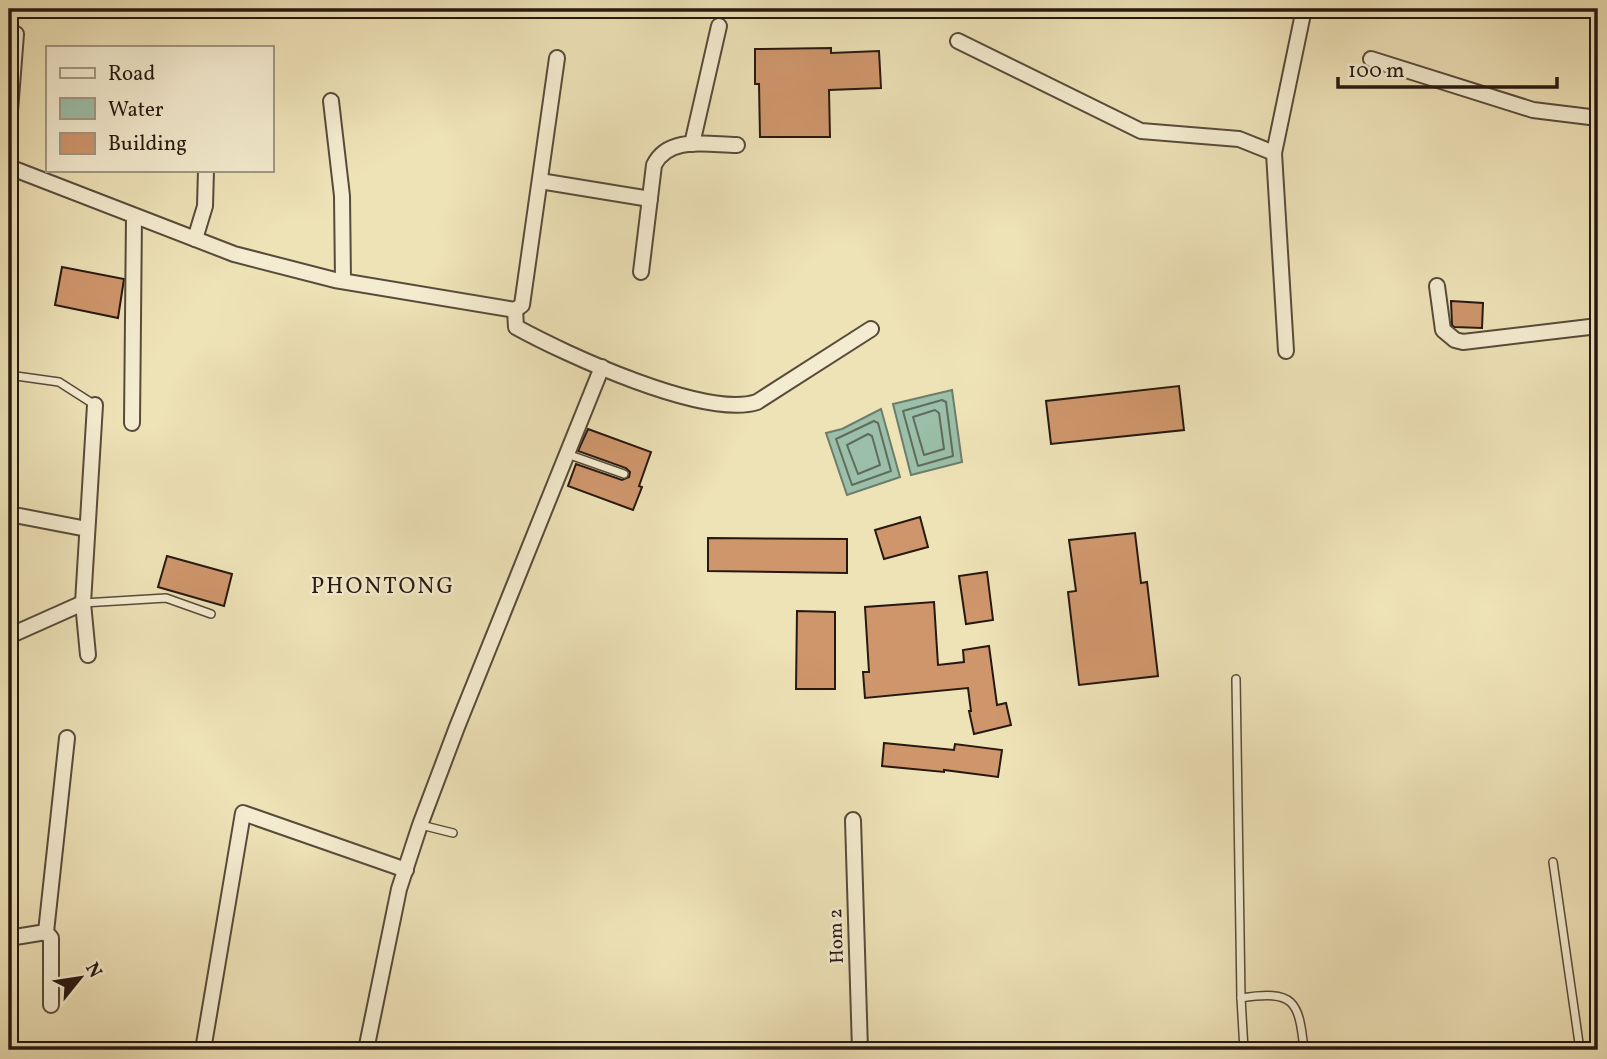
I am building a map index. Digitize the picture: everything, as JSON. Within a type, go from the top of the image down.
[{"type":"street","points":[[1286,351],[1274,153],[1304,9]]},
{"type":"street","points":[[692,144],[719,26]]},
{"type":"street","points":[[9,124],[16,34]]},
{"type":"street","points":[[958,41],[1141,131],[1239,139],[1274,153]]},
{"type":"street","points":[[9,167],[234,254],[343,281],[514,310],[523,305],[557,58]]},
{"type":"street","points":[[1371,59],[1533,110],[1598,118]]},
{"type":"street","points":[[331,101],[342,196],[343,281]]},
{"type":"street","points":[[641,272],[654,165],[659,156],[671,147],[692,144],[737,145]]},
{"type":"street","points":[[195,239],[205,206],[206,172]]},
{"type":"street","points":[[540,181],[650,199]]},
{"type":"street","points":[[132,423],[134,216]]},
{"type":"street","points":[[1437,285],[1443,330],[1455,341],[1598,326]]},
{"type":"street","points":[[514,310],[516,327],[602,367],[660,388],[732,406],[746,405],[763,398],[871,329]]},
{"type":"street","points":[[366,1050],[399,888],[420,825],[602,367]]},
{"type":"street","points":[[89,655],[83,603],[95,405]]},
{"type":"street","points":[[9,514],[87,529]]},
{"type":"street","points":[[9,636],[83,603]]},
{"type":"street","points":[[51,1005],[51,938],[46,932],[67,738]]},
{"type":"street","points":[[203,1050],[243,813],[406,870]]},
{"type":"street","name":"Hom 2","points":[[853,820],[860,1050]]},
{"type":"street","points":[[9,938],[46,932]]},
{"type":"lane","points":[[9,375],[59,382],[95,405]]},
{"type":"lane","points":[[567,454],[624,474]]},
{"type":"lane","points":[[83,603],[166,598],[211,614]]},
{"type":"lane","points":[[1236,679],[1244,1050]]},
{"type":"lane","points":[[420,825],[453,833]]},
{"type":"lane","points":[[1553,862],[1580,1050]]},
{"type":"lane","points":[[1241,998],[1271,995],[1287,999],[1294,1004],[1301,1019],[1304,1050]]},
{"type":"water","points":[[952,390],[962,462],[911,475],[893,404]]},
{"type":"water","points":[[881,409],[900,477],[847,495],[826,433],[842,429]]},
{"type":"building","points":[[831,48],[831,53],[879,51],[881,88],[829,90],[830,137],[760,137],[755,49]]},
{"type":"building","points":[[62,267],[124,279],[118,318],[55,305]]},
{"type":"building","points":[[1451,301],[1483,303],[1482,328],[1454,327]]},
{"type":"building","points":[[1179,386],[1184,430],[1051,444],[1046,401]]},
{"type":"building","points":[[588,429],[651,452],[633,510],[568,486],[576,464],[622,480],[629,477],[630,472],[626,468],[578,451]]},
{"type":"building","points":[[920,517],[928,547],[884,559],[875,530]]},
{"type":"building","points":[[1135,533],[1141,583],[1147,582],[1158,676],[1079,685],[1068,592],[1076,591],[1069,540]]},
{"type":"building","points":[[708,538],[847,539],[847,573],[708,571]]},
{"type":"building","points":[[167,556],[232,574],[224,606],[158,587]]},
{"type":"building","points":[[987,572],[993,620],[966,624],[959,576]]},
{"type":"building","points":[[934,602],[938,665],[964,662],[963,650],[989,646],[997,705],[1006,703],[1011,725],[974,734],[968,688],[865,698],[863,672],[869,672],[865,607]]},
{"type":"building","points":[[797,611],[835,612],[835,689],[796,689]]},
{"type":"building","points":[[884,743],[954,750],[955,744],[1002,750],[998,777],[882,766]]},
{"type":"district","name":"PHONTONG","points":[[383,587]]}]
